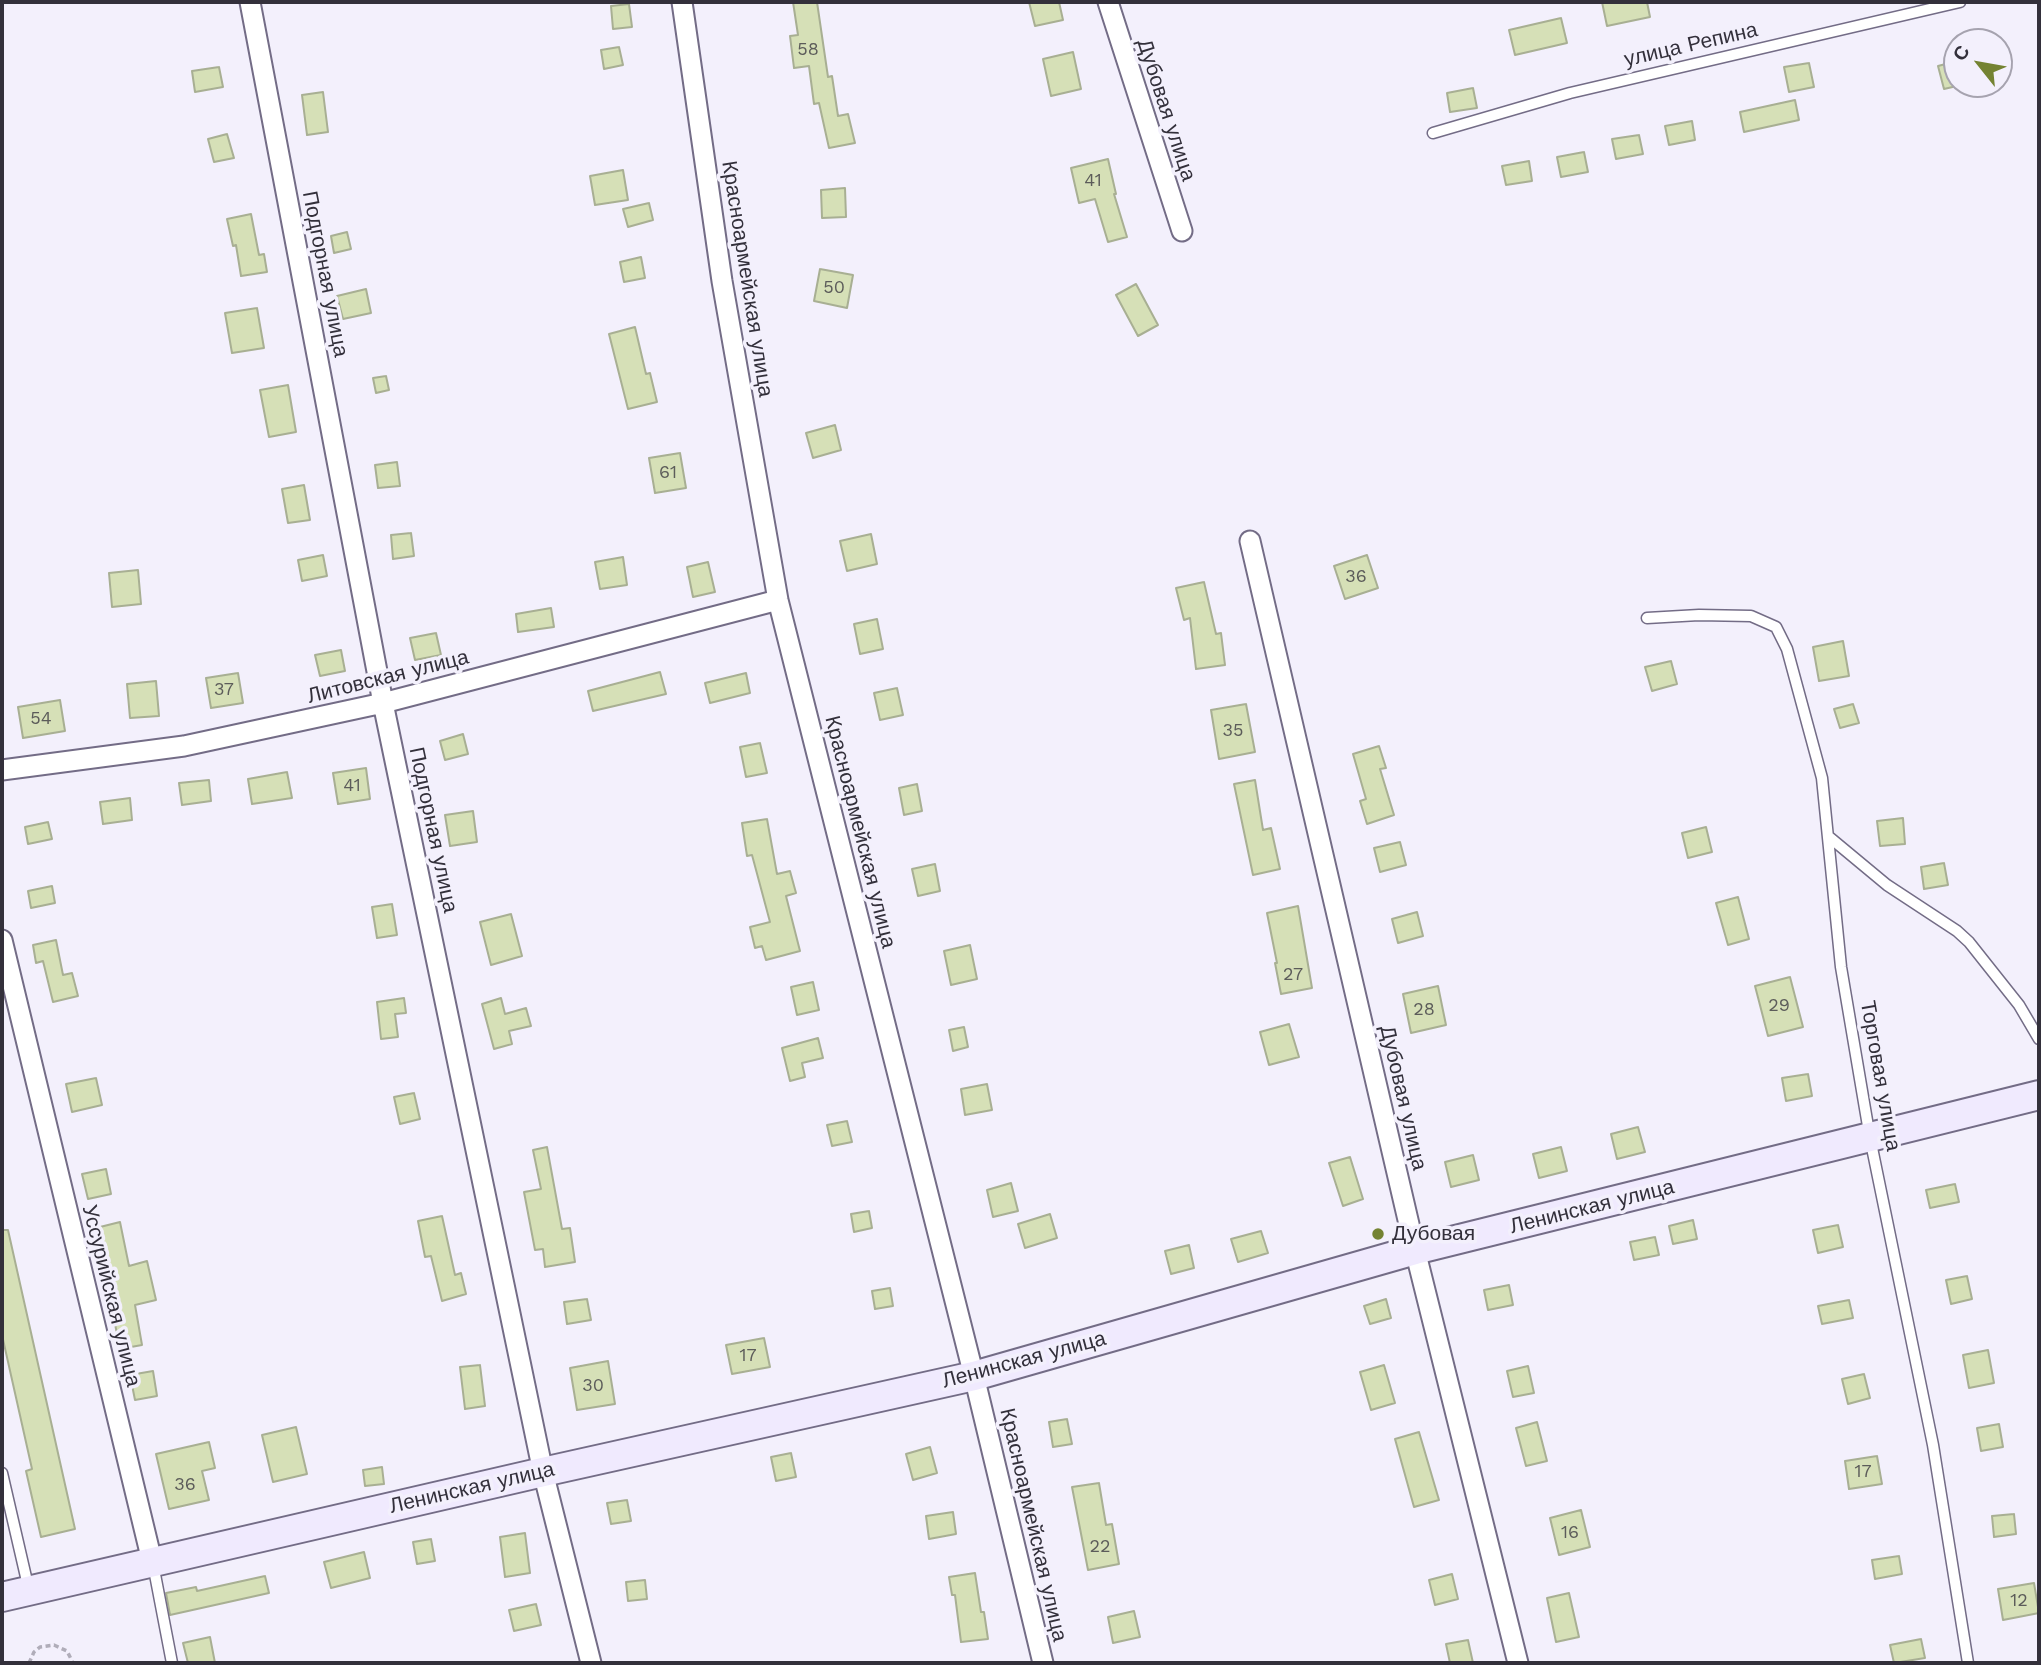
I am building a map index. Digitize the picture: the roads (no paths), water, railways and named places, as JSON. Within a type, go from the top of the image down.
[{"type":"main road","name":"Ленинская улица","points":[[2,1597],[542,1472],[974,1376],[1415,1250],[2039,1096]]},
{"type":"street","name":"Подгорная улица","points":[[250,2],[383,703],[542,1472],[591,1663]]},
{"type":"street","name":"Красноармейская улица","points":[[682,2],[722,281],[778,600],[974,1376],[1043,1663]]},
{"type":"street","name":"Дубовая улица","points":[[1108,2],[1182,231]]},
{"type":"street","name":"Дубовая улица","points":[[1250,541],[1415,1250],[1518,1663]]},
{"type":"street","name":"Литовская улица","points":[[2,770],[184,746],[383,703],[778,600]]},
{"type":"street","name":"Уссурийская улица","points":[[2,940],[152,1561]]},
{"type":"lane","name":"улица Репина","points":[[1433,133],[1570,93],[1960,2]]},
{"type":"lane","name":"Торговая улица","points":[[1647,618],[1751,616],[1776,627],[1787,649],[1822,778],[1841,967],[1870,1138],[1933,1445],[1968,1663]]},
{"type":"lane","points":[[1828,836],[1887,886],[1957,931],[1969,942],[2019,1005],[2039,1039]]},
{"type":"lane","points":[[2,1473],[29,1590]]},
{"type":"lane","name":"Уссурийская улица","points":[[152,1561],[172,1663]]},
{"type":"place","name":"Дубовая","points":[[1378,1234]]}]
